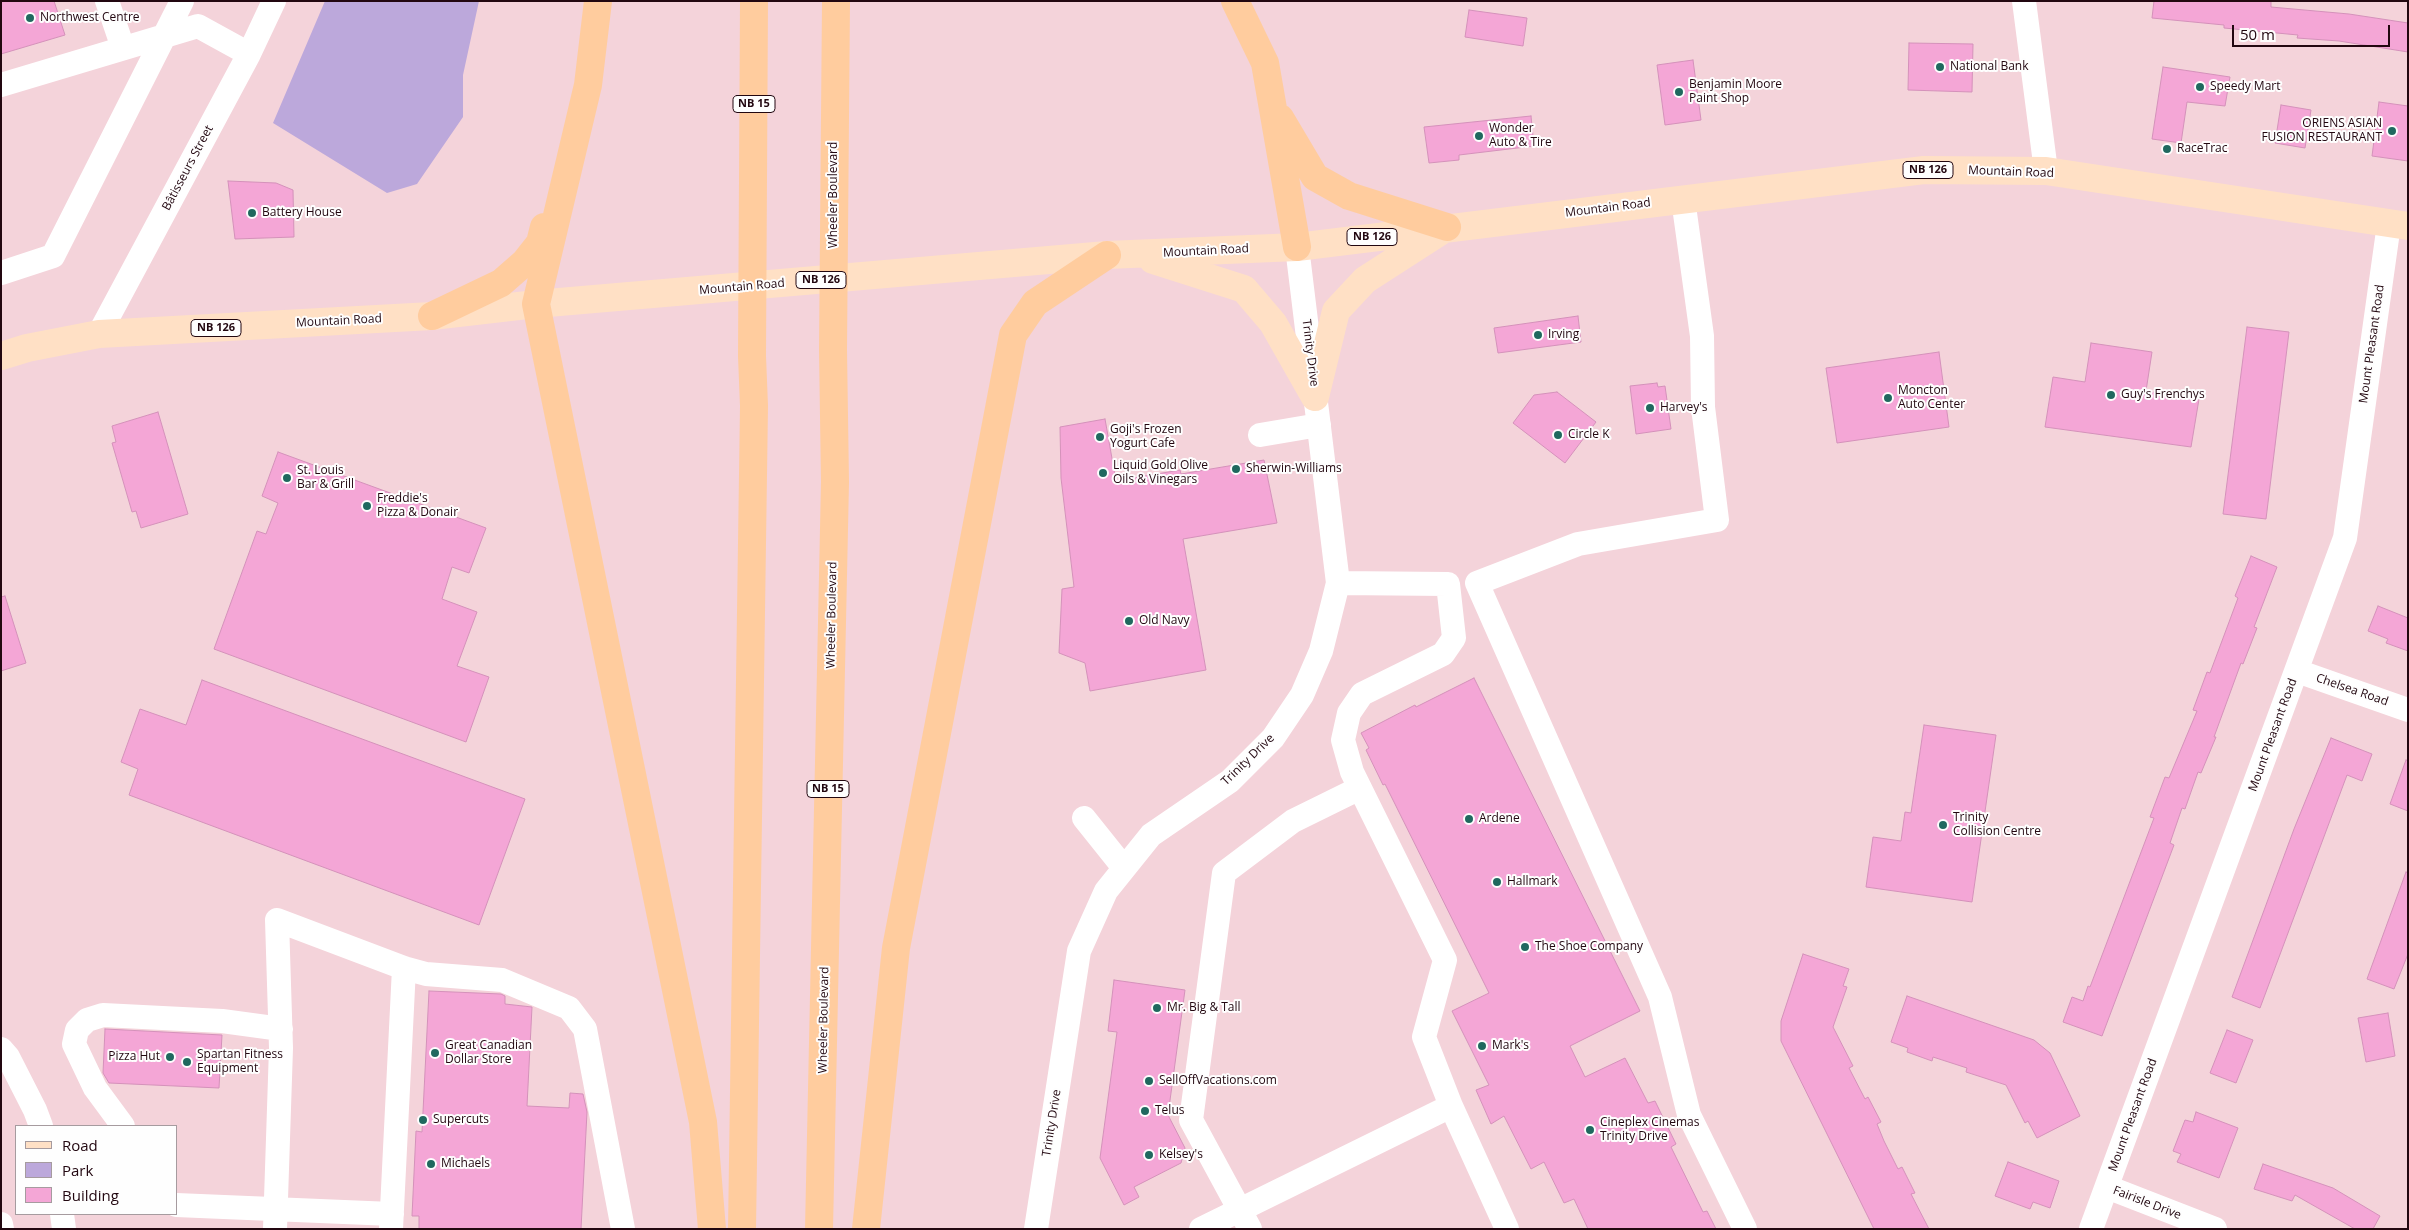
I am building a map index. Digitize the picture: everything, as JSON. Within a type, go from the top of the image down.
[{"type":"highway","name":"NB 15","points":[[742,1229],[754,406],[752,356],[754,1]]},
{"type":"highway","name":"Wheeler Boulevard","points":[[819,1229],[835,482],[833,350],[836,1]]},
{"type":"highway","points":[[1235,1],[1264,63],[1297,247]]},
{"type":"highway","points":[[596,12],[588,86],[536,304],[703,1122],[712,1229]]},
{"type":"highway","points":[[432,316],[501,283],[525,262],[540,243],[596,12]]},
{"type":"highway","points":[[1271,101],[1315,177],[1349,196],[1447,227]]},
{"type":"highway","points":[[866,1229],[896,948],[1013,335],[1035,302],[1107,255]]},
{"type":"main road","name":"Mountain Road","points":[[1,356],[27,348],[99,334],[432,316],[536,304],[1107,255],[1297,247],[1447,227],[1924,170],[2046,171],[2398,225]]},
{"type":"main road","points":[[1316,397],[1336,312],[1364,280],[1447,227]]},
{"type":"main road","points":[[1135,254],[1244,289],[1273,323],[1316,397]]},
{"type":"street","points":[[107,1],[123,48]]},
{"type":"street","points":[[1,273],[53,256],[182,1]]},
{"type":"street","name":"Bâtisseurs Street","points":[[99,334],[250,54],[274,1]]},
{"type":"street","points":[[2024,1],[2046,171]]},
{"type":"street","points":[[1,86],[198,26],[250,54]]},
{"type":"street","points":[[1338,583],[1476,583],[1578,544],[1717,520],[1703,407],[1702,336],[1683,199]]},
{"type":"street","name":"Mount Pleasant Road","points":[[2091,1229],[2345,538],[2398,225]]},
{"type":"street","name":"Trinity Drive","points":[[1036,1229],[1079,951],[1106,891],[1151,835],[1230,781],[1273,738],[1302,695],[1321,651],[1338,583],[1297,247]]},
{"type":"street","points":[[1260,435],[1319,425]]},
{"type":"street","points":[[1476,583],[1660,997],[1689,1115],[1745,1229]]},
{"type":"street","points":[[1448,584],[1454,638],[1443,654],[1362,694],[1348,713],[1343,740],[1352,772],[1445,960],[1424,1037],[1451,1106],[1508,1229]]},
{"type":"street","name":"Chelsea Road","points":[[2297,671],[2408,710]]},
{"type":"street","points":[[1246,1219],[1192,1120],[1224,874],[1293,821],[1360,788]]},
{"type":"street","points":[[1084,818],[1124,868]]},
{"type":"street","points":[[275,1219],[281,1029],[277,920],[404,968],[426,974],[502,980],[569,1008],[585,1029],[623,1229]]},
{"type":"street","points":[[178,1205],[275,1219],[392,1222],[404,968]]},
{"type":"street","points":[[122,1125],[95,1088],[74,1044],[76,1030],[87,1020],[103,1015],[222,1021],[281,1029]]},
{"type":"street","points":[[1,1049],[8,1057],[41,1125]]},
{"type":"street","points":[[1201,1229],[1246,1219],[1451,1106]]},
{"type":"street","name":"Fairisle Drive","points":[[2107,1187],[2215,1229]]},
{"type":"street","points":[[62,1215],[64,1229]]},
{"type":"street","points":[[1,1224],[2,1229]]},
{"type":"green space","points":[[325,1],[479,1],[463,75],[463,117],[417,184],[387,193],[273,123]]},
{"type":"building","name":"Northwest Centre","points":[[1,1],[54,1],[65,35],[1,54]]},
{"type":"building","points":[[2154,1],[2271,1],[2271,7],[2349,14],[2408,23],[2408,52],[2339,41],[2297,38],[2298,35],[2224,28],[2224,25],[2152,18]]},
{"type":"building","points":[[1469,10],[1527,18],[1523,46],[1465,37]]},
{"type":"building","name":"National Bank","points":[[1909,43],[1973,44],[1972,92],[1908,90]]},
{"type":"building","name":"Benjamin Moore Paint Shop","points":[[1693,60],[1701,120],[1665,125],[1657,65]]},
{"type":"building","points":[[2163,67],[2230,77],[2225,106],[2187,102],[2181,143],[2152,139]]},
{"type":"building","name":"ORIENS ASIAN FUSION RESTAURANT","points":[[2379,102],[2408,106],[2408,161],[2372,156]]},
{"type":"building","points":[[2281,105],[2311,110],[2305,148],[2275,143]]},
{"type":"building","name":"Wonder Auto & Tire","points":[[1531,116],[1534,146],[1459,155],[1459,160],[1429,163],[1424,127]]},
{"type":"building","points":[[228,181],[276,183],[293,190],[294,237],[235,239]]},
{"type":"building","name":"Irving","points":[[1578,316],[1581,342],[1498,353],[1494,328]]},
{"type":"building","points":[[2247,327],[2289,332],[2266,519],[2223,514]]},
{"type":"building","name":"Guy's Frenchys","points":[[2091,343],[2152,352],[2146,391],[2199,399],[2191,447],[2045,427],[2053,377],[2085,382]]},
{"type":"building","name":"Moncton Auto Center","points":[[1939,352],[1949,427],[1837,443],[1826,368]]},
{"type":"building","name":"Harvey's","points":[[1657,383],[1658,387],[1665,386],[1671,429],[1636,434],[1630,386]]},
{"type":"building","name":"Circle K","points":[[1557,392],[1596,422],[1565,463],[1513,423],[1534,395]]},
{"type":"building","points":[[158,412],[188,514],[141,528],[136,511],[132,512],[112,443],[116,442],[112,426]]},
{"type":"building","points":[[1105,419],[1116,481],[1180,470],[1181,474],[1264,460],[1277,523],[1183,539],[1206,670],[1090,691],[1085,663],[1059,653],[1062,589],[1074,587],[1061,478],[1060,427]]},
{"type":"building","points":[[278,452],[486,528],[469,573],[452,567],[442,599],[477,612],[457,666],[489,677],[466,742],[214,649],[257,531],[266,534],[278,503],[262,496]]},
{"type":"building","points":[[2251,556],[2277,567],[2254,627],[2257,628],[2243,664],[2241,663],[2214,737],[2216,737],[2201,773],[2198,772],[2185,809],[2182,808],[2170,843],[2174,845],[2102,1036],[2063,1022],[2072,997],[2083,1001],[2088,986],[2090,987],[2154,818],[2150,817],[2165,777],[2169,778],[2197,711],[2193,710],[2207,672],[2210,673],[2238,598],[2235,596]]},
{"type":"building","points":[[5,596],[26,663],[1,671],[1,597]]},
{"type":"building","points":[[2378,606],[2408,618],[2408,651],[2386,643],[2388,639],[2368,631]]},
{"type":"building","points":[[1474,678],[1640,1011],[1570,1046],[1585,1077],[1625,1058],[1648,1103],[1655,1101],[1676,1144],[1671,1147],[1703,1212],[1707,1211],[1716,1229],[1588,1229],[1574,1199],[1564,1203],[1544,1162],[1531,1169],[1504,1116],[1491,1124],[1476,1090],[1489,1085],[1452,1011],[1489,993],[1385,784],[1383,785],[1366,750],[1369,748],[1361,733],[1415,705],[1416,707]]},
{"type":"building","points":[[202,680],[525,799],[479,925],[129,795],[138,769],[121,762],[140,709],[186,725]]},
{"type":"building","name":"Trinity Collision Centre","points":[[1924,725],[1996,735],[1972,902],[1866,887],[1873,837],[1901,841],[1905,812],[1911,813]]},
{"type":"building","points":[[2331,738],[2372,754],[2362,781],[2347,775],[2260,1008],[2232,997],[2294,829]]},
{"type":"building","points":[[2406,760],[2408,761],[2408,811],[2390,804]]},
{"type":"building","points":[[2406,872],[2408,873],[2408,954],[2394,989],[2367,979]]},
{"type":"building","points":[[1803,954],[1849,969],[1843,986],[1847,987],[1833,1027],[1853,1066],[1849,1068],[1865,1099],[1868,1097],[1881,1122],[1877,1124],[1884,1141],[1898,1169],[1902,1167],[1915,1193],[1911,1194],[1929,1229],[1874,1229],[1781,1041],[1781,1021]]},
{"type":"building","points":[[1114,980],[1185,990],[1168,1115],[1185,1148],[1181,1163],[1134,1187],[1139,1197],[1124,1205],[1100,1158],[1117,1032],[1108,1031]]},
{"type":"building","points":[[429,991],[501,994],[505,996],[505,1004],[532,1007],[527,1106],[569,1108],[570,1093],[583,1094],[587,1112],[581,1229],[419,1229],[419,1216],[412,1216],[416,1131],[422,1132]]},
{"type":"building","points":[[1907,996],[2034,1040],[2050,1053],[2080,1116],[2037,1138],[2028,1121],[2025,1123],[2006,1085],[1966,1072],[1967,1068],[1933,1057],[1932,1061],[1907,1052],[1908,1048],[1891,1042]]},
{"type":"building","points":[[2388,1013],[2395,1056],[2366,1062],[2358,1018]]},
{"type":"building","points":[[105,1029],[222,1035],[219,1088],[109,1083],[103,1073]]},
{"type":"building","points":[[2227,1030],[2253,1040],[2236,1083],[2210,1073]]},
{"type":"building","points":[[2196,1112],[2238,1128],[2219,1178],[2177,1162],[2181,1154],[2173,1151],[2185,1120],[2193,1122]]},
{"type":"building","points":[[2008,1162],[2059,1181],[2050,1208],[2033,1202],[2030,1209],[1995,1196]]},
{"type":"building","points":[[2263,1164],[2333,1188],[2380,1216],[2373,1229],[2355,1229],[2295,1195],[2292,1201],[2254,1189]]},
{"type":"place","name":"Northwest Centre","points":[[30,18]]},
{"type":"place","name":"National Bank","points":[[1940,67]]},
{"type":"place","name":"Speedy Mart","points":[[2200,87]]},
{"type":"place","name":"Benjamin Moore Paint Shop","points":[[1679,92]]},
{"type":"place","name":"ORIENS ASIAN FUSION RESTAURANT","points":[[2392,131]]},
{"type":"place","name":"Wonder Auto & Tire","points":[[1479,136]]},
{"type":"place","name":"RaceTrac","points":[[2167,149]]},
{"type":"place","name":"Battery House","points":[[252,213]]},
{"type":"place","name":"Irving","points":[[1538,335]]},
{"type":"place","name":"Guy's Frenchys","points":[[2111,395]]},
{"type":"place","name":"Moncton Auto Center","points":[[1888,398]]},
{"type":"place","name":"Harvey's","points":[[1650,408]]},
{"type":"place","name":"Circle K","points":[[1558,435]]},
{"type":"place","name":"Goji's Frozen Yogurt Cafe","points":[[1100,437]]},
{"type":"place","name":"Sherwin-Williams","points":[[1236,469]]},
{"type":"place","name":"Liquid Gold Olive Oils & Vinegars","points":[[1103,473]]},
{"type":"place","name":"St. Louis Bar & Grill","points":[[287,478]]},
{"type":"place","name":"Freddie's Pizza & Donair","points":[[367,506]]},
{"type":"place","name":"Old Navy","points":[[1129,621]]},
{"type":"place","name":"Ardene","points":[[1469,819]]},
{"type":"place","name":"Trinity Collision Centre","points":[[1943,825]]},
{"type":"place","name":"Hallmark","points":[[1497,882]]},
{"type":"place","name":"The Shoe Company","points":[[1525,947]]},
{"type":"place","name":"Mr. Big & Tall","points":[[1157,1008]]},
{"type":"place","name":"Mark's","points":[[1482,1046]]},
{"type":"place","name":"Great Canadian Dollar Store","points":[[435,1053]]},
{"type":"place","name":"Pizza Hut","points":[[170,1057]]},
{"type":"place","name":"Spartan Fitness Equipment","points":[[187,1062]]},
{"type":"place","name":"SellOffVacations.com","points":[[1149,1081]]},
{"type":"place","name":"Telus","points":[[1145,1111]]},
{"type":"place","name":"Supercuts","points":[[423,1120]]},
{"type":"place","name":"Cineplex Cinemas Trinity Drive","points":[[1590,1130]]},
{"type":"place","name":"Kelsey's","points":[[1149,1155]]},
{"type":"place","name":"Michaels","points":[[431,1164]]}]
